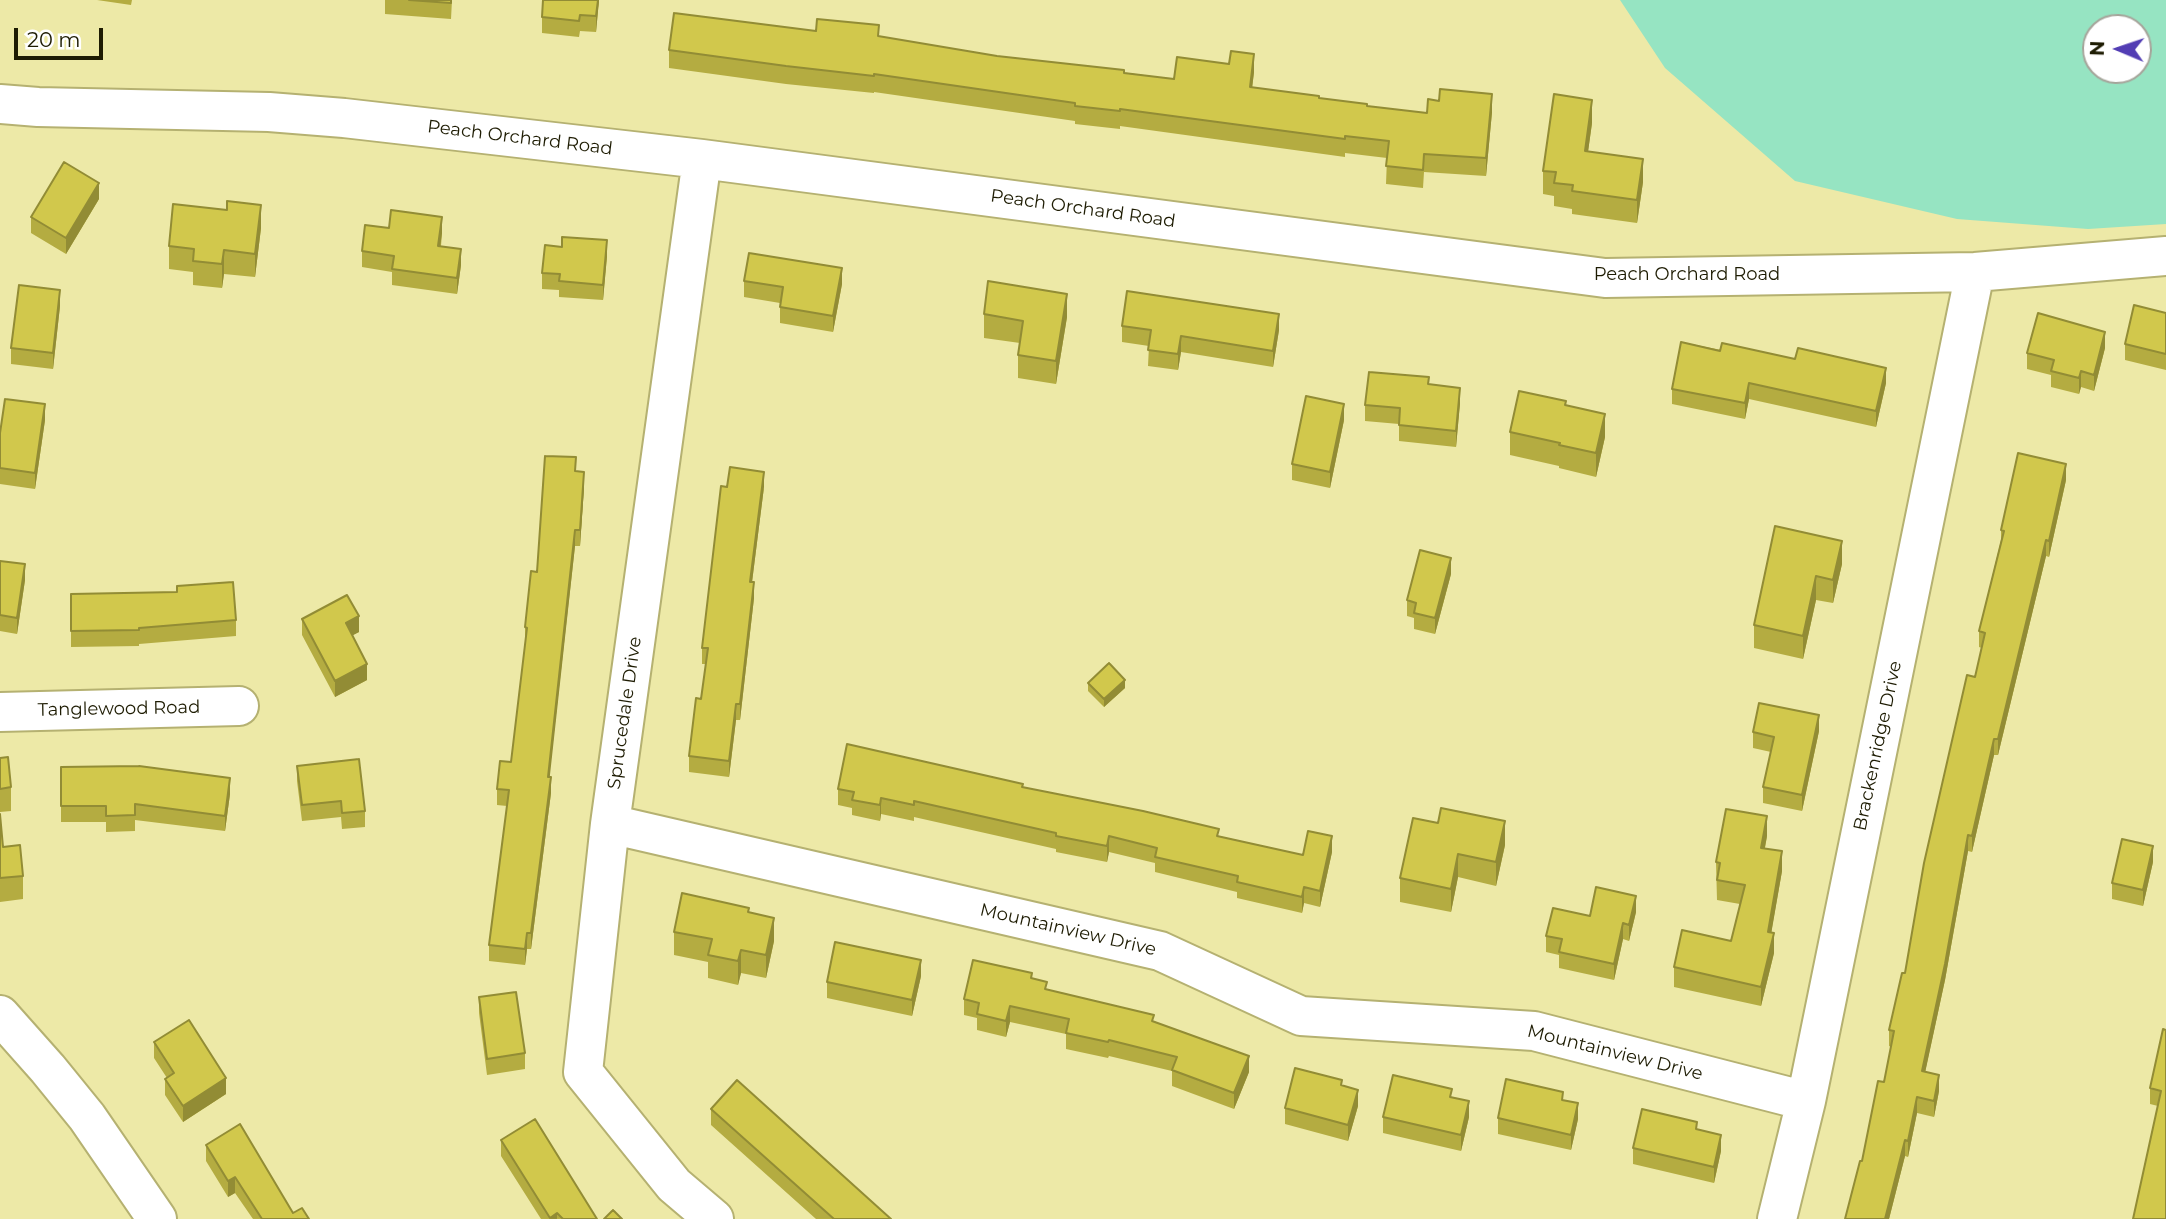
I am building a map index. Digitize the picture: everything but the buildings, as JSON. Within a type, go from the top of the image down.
[{"type":"street","name":"Peach Orchard Road","points":[[0,104],[310,114],[702,159],[1605,278],[1975,272],[2166,256]]},
{"type":"street","name":"Sprucedale Drive","points":[[702,159],[610,824],[583,1072],[674,1185],[714,1219]]},
{"type":"street","name":"Brackenridge Drive","points":[[1777,1219],[1806,1101],[1975,272]]},
{"type":"street","name":"Tanglewood Road","points":[[0,712],[239,706]]},
{"type":"street","name":"Mountainview Drive","points":[[610,824],[1160,951],[1301,1016],[1534,1031],[1806,1101]]},
{"type":"street","points":[[0,1015],[88,1117],[157,1219]]},
{"type":"green space","points":[[1620,0],[2166,0],[2166,224],[2088,229],[1957,219],[1795,181],[1665,68]]}]
